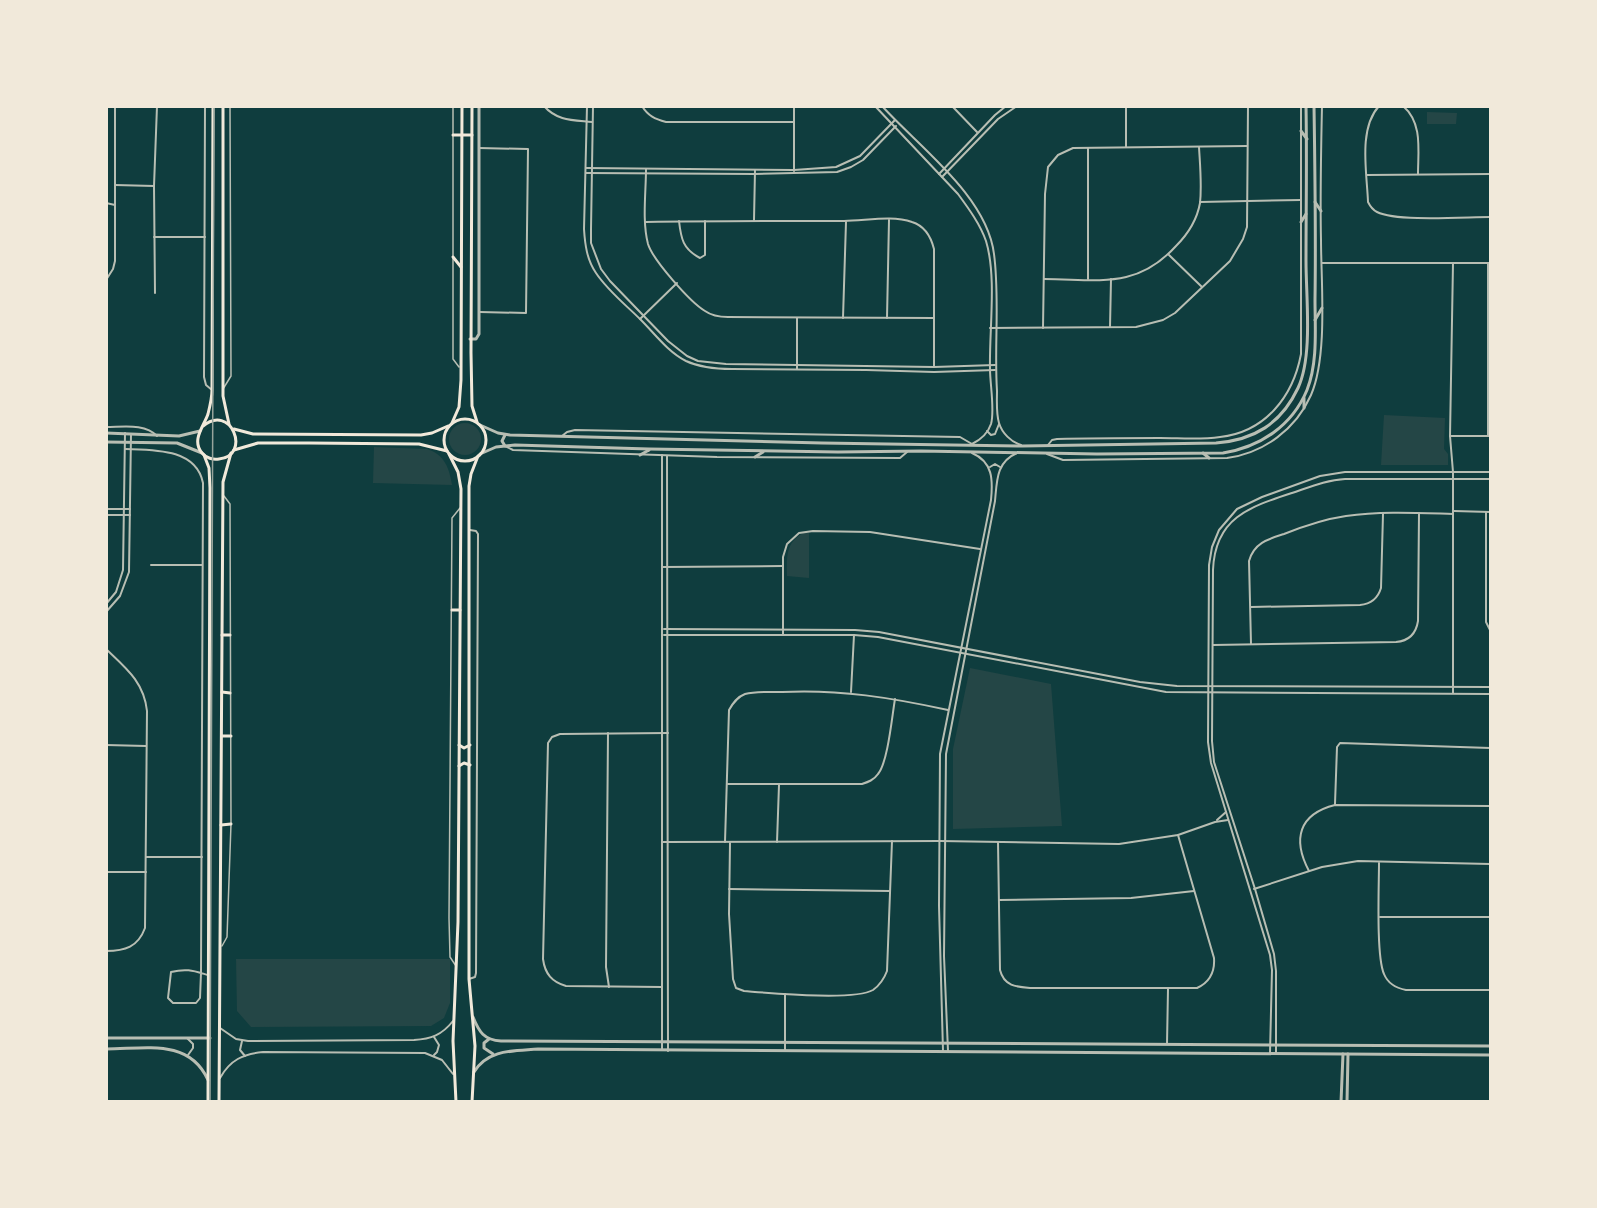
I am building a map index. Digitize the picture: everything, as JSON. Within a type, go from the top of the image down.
[{"type":"main road","points":[[208,1101],[210,488],[209,468],[197,442],[211,403],[212,390],[213,106]]},
{"type":"main road","points":[[219,1101],[223,494],[224,476],[236,441],[224,408],[223,390],[224,106]]},
{"type":"main road","points":[[456,1101],[453,1050],[458,967],[461,507],[460,479],[443,441],[460,402],[462,106]]},
{"type":"main road","points":[[472,106],[470,339],[472,406],[478,424],[486,437],[485,446],[479,455],[470,480],[469,979],[475,1046],[472,1101]]},
{"type":"main road","points":[[453,135],[472,135]]},
{"type":"main road","points":[[206,162],[213,162]]},
{"type":"main road","points":[[472,193],[479,198]]},
{"type":"main road","points":[[453,257],[461,268]]},
{"type":"main road","points":[[461,354],[471,353]]},
{"type":"main road","points":[[201,429],[209,422],[218,420],[240,432],[253,434],[421,435],[432,433],[464,419],[478,424]]},
{"type":"main road","points":[[309,434],[309,443]]},
{"type":"main road","points":[[203,454],[211,459],[220,459],[232,451],[258,443],[309,443],[419,444],[448,453],[463,461],[479,455]]},
{"type":"main road","points":[[203,489],[210,488]]},
{"type":"main road","points":[[452,610],[460,610]]},
{"type":"main road","points":[[222,635],[230,635]]},
{"type":"main road","points":[[203,668],[210,669]]},
{"type":"main road","points":[[222,693],[230,693]]},
{"type":"main road","points":[[222,736],[231,736]]},
{"type":"main road","points":[[459,745],[464,748],[470,745]]},
{"type":"main road","points":[[459,766],[464,763],[470,765]]},
{"type":"main road","points":[[221,825],[231,824]]},
{"type":"main road","points":[[202,849],[210,849]]},
{"type":"street","points":[[106,280],[115,261],[115,106]]},
{"type":"street","points":[[155,293],[154,186],[157,106]]},
{"type":"street","points":[[206,106],[204,381],[212,390]]},
{"type":"street","points":[[470,339],[478,336],[479,312],[479,106]]},
{"type":"street","points":[[544,106],[552,115],[563,120],[592,122]]},
{"type":"street","points":[[586,106],[585,244],[589,259],[596,273],[674,353],[685,360],[710,368],[934,372],[995,370]]},
{"type":"street","points":[[592,106],[591,243],[601,269],[677,349],[698,361],[710,364],[934,367],[996,365]]},
{"type":"street","points":[[642,106],[648,115],[666,122],[794,122]]},
{"type":"street","points":[[794,106],[794,172]]},
{"type":"street","points":[[875,106],[970,210],[986,240],[991,282],[992,420],[987,431],[972,444]]},
{"type":"street","points":[[882,106],[946,172],[975,206],[991,238],[995,265],[995,370],[999,424],[995,434],[991,435],[987,431]]},
{"type":"street","points":[[952,106],[981,136]]},
{"type":"street","points":[[939,174],[1006,106]]},
{"type":"street","points":[[942,177],[998,119],[1017,106]]},
{"type":"street","points":[[1126,106],[1126,147]]},
{"type":"street","points":[[990,328],[1136,327],[1163,320],[1175,313],[1238,251],[1246,227],[1248,106]]},
{"type":"street","points":[[1048,445],[1052,440],[1058,439],[1210,438],[1236,434],[1251,428],[1276,410],[1285,398],[1293,384],[1301,354],[1301,106]]},
{"type":"street","points":[[478,424],[507,435],[561,437],[1021,446],[1237,442],[1253,435],[1280,415],[1291,401],[1304,370],[1307,299],[1306,106]]},
{"type":"street","points":[[479,455],[515,445],[649,450],[1105,454],[1203,453],[1239,450],[1256,444],[1287,422],[1304,395],[1312,372],[1315,321],[1314,106]]},
{"type":"street","points":[[1047,454],[1064,460],[1235,457],[1259,449],[1280,435],[1296,420],[1316,381],[1319,367],[1322,308],[1322,106]]},
{"type":"street","points":[[1379,106],[1367,125],[1368,202],[1372,209],[1395,217],[1491,217]]},
{"type":"street","points":[[1403,106],[1411,113],[1416,124],[1418,174]]},
{"type":"street","points":[[586,173],[755,174],[823,169],[849,163],[860,156],[895,120]]},
{"type":"street","points":[[586,168],[837,172],[863,160],[899,124]]},
{"type":"street","points":[[1301,131],[1307,139]]},
{"type":"street","points":[[1043,328],[1047,167],[1058,154],[1065,150],[1088,148],[1247,146]]},
{"type":"street","points":[[1044,279],[1111,279],[1136,276],[1169,255],[1192,226],[1200,202],[1199,147]]},
{"type":"street","points":[[479,148],[528,149],[526,313],[479,312]]},
{"type":"street","points":[[1088,148],[1088,279]]},
{"type":"street","points":[[1307,162],[1311,165],[1315,162]]},
{"type":"street","points":[[646,169],[648,244],[653,256],[703,310],[719,317],[934,318]]},
{"type":"street","points":[[754,220],[755,170]]},
{"type":"street","points":[[1367,175],[1491,174]]},
{"type":"street","points":[[1307,178],[1315,179]]},
{"type":"street","points":[[115,184],[154,186]]},
{"type":"street","points":[[1200,202],[1301,200]]},
{"type":"street","points":[[1315,201],[1321,211]]},
{"type":"street","points":[[106,203],[115,204]]},
{"type":"street","points":[[1301,222],[1307,213]]},
{"type":"street","points":[[646,222],[754,220],[914,222],[924,228],[931,238],[934,249],[934,372]]},
{"type":"street","points":[[887,318],[889,220]]},
{"type":"street","points":[[679,221],[684,246],[700,258],[705,255],[705,221]]},
{"type":"street","points":[[843,318],[846,221]]},
{"type":"street","points":[[154,237],[206,237]]},
{"type":"street","points":[[1169,255],[1203,287]]},
{"type":"street","points":[[1321,263],[1490,263],[1489,436],[1449,436]]},
{"type":"street","points":[[1452,693],[1453,472],[1449,436],[1453,263]]},
{"type":"street","points":[[596,273],[601,269]]},
{"type":"street","points":[[1110,327],[1111,279]]},
{"type":"street","points":[[640,320],[677,283]]},
{"type":"street","points":[[1300,292],[1307,299]]},
{"type":"street","points":[[630,309],[634,306]]},
{"type":"street","points":[[1315,321],[1322,308]]},
{"type":"street","points":[[797,318],[797,369]]},
{"type":"street","points":[[1304,395],[1304,408]]},
{"type":"street","points":[[999,424],[1010,438],[1021,446]]},
{"type":"street","points":[[106,427],[143,427],[152,430],[157,436]]},
{"type":"street","points":[[106,433],[179,436],[201,429]]},
{"type":"street","points":[[561,437],[570,431],[578,430],[960,437],[972,444]]},
{"type":"street","points":[[106,604],[116,592],[123,570],[125,434]]},
{"type":"street","points":[[106,612],[120,596],[129,572],[131,434]]},
{"type":"street","points":[[507,435],[502,441],[505,446],[513,450],[662,456],[900,458],[907,452]]},
{"type":"street","points":[[1210,438],[1216,444]]},
{"type":"street","points":[[106,442],[177,443],[203,454]]},
{"type":"street","points":[[820,452],[823,448],[822,443]]},
{"type":"street","points":[[838,443],[836,447],[838,452]]},
{"type":"street","points":[[1087,444],[1090,450],[1088,454]]},
{"type":"street","points":[[1105,444],[1102,449],[1105,454]]},
{"type":"street","points":[[125,449],[172,453],[187,459],[200,473],[203,489],[202,857],[201,973],[200,998],[196,1003],[173,1003],[168,998],[170,974],[174,970],[193,969],[201,973],[210,975]]},
{"type":"street","points":[[640,455],[649,450]]},
{"type":"street","points":[[754,457],[764,451]]},
{"type":"street","points":[[943,1052],[940,958],[940,754],[980,549],[993,501],[989,468],[981,457],[972,453]]},
{"type":"street","points":[[948,1052],[944,956],[946,754],[1000,467],[1007,458],[1017,453]]},
{"type":"street","points":[[1203,453],[1209,458]]},
{"type":"street","points":[[662,456],[669,635],[668,1051]]},
{"type":"street","points":[[662,1050],[663,567],[667,456]]},
{"type":"street","points":[[989,468],[995,464],[1000,467]]},
{"type":"street","points":[[1270,1053],[1272,970],[1270,955],[1211,763],[1208,742],[1210,556],[1219,530],[1237,509],[1262,497],[1320,476],[1345,472],[1491,472]]},
{"type":"street","points":[[1345,472],[1346,479]]},
{"type":"street","points":[[1276,1053],[1274,954],[1214,762],[1212,693],[1214,556],[1223,533],[1240,514],[1258,504],[1328,482],[1346,479],[1491,479]]},
{"type":"street","points":[[106,509],[130,509]]},
{"type":"street","points":[[1237,509],[1240,514]]},
{"type":"street","points":[[1486,512],[1486,622],[1491,630]]},
{"type":"street","points":[[1251,644],[1249,561],[1253,551],[1260,544],[1304,526],[1339,517],[1491,512]]},
{"type":"street","points":[[1213,645],[1396,642],[1411,636],[1418,621],[1419,513]]},
{"type":"street","points":[[1250,607],[1360,605],[1375,599],[1382,584],[1383,514]]},
{"type":"street","points":[[106,515],[130,515]]},
{"type":"street","points":[[469,979],[475,977],[476,973],[478,557],[478,534],[471,530]]},
{"type":"street","points":[[783,635],[785,548],[790,540],[799,533],[813,531],[870,532],[980,549]]},
{"type":"street","points":[[151,565],[203,565]]},
{"type":"street","points":[[663,567],[783,566]]},
{"type":"street","points":[[664,629],[879,632],[1140,682],[1208,687],[1491,687]]},
{"type":"street","points":[[750,629],[750,635]]},
{"type":"street","points":[[664,635],[854,635],[901,641],[1166,692],[1491,694]]},
{"type":"street","points":[[851,693],[854,635]]},
{"type":"street","points":[[106,649],[132,673],[143,691],[147,711],[146,920],[142,935],[130,948],[122,951],[106,951]]},
{"type":"street","points":[[725,842],[729,710],[738,698],[752,693],[792,691],[851,693],[948,710]]},
{"type":"street","points":[[727,784],[862,784],[874,779],[882,768],[895,699]]},
{"type":"street","points":[[608,733],[606,967],[609,987]]},
{"type":"street","points":[[663,987],[574,987],[559,984],[547,973],[543,959],[548,743],[552,737],[560,734],[668,734]]},
{"type":"street","points":[[1335,805],[1337,747],[1340,743],[1491,748]]},
{"type":"street","points":[[106,745],[147,746]]},
{"type":"street","points":[[777,842],[779,784]]},
{"type":"street","points":[[1309,871],[1299,847],[1299,837],[1310,816],[1319,809],[1335,805],[1491,807]]},
{"type":"street","points":[[1215,822],[1226,812]]},
{"type":"street","points":[[663,842],[940,841],[1119,844],[1178,835],[1215,822],[1228,820]]},
{"type":"street","points":[[998,842],[1000,970],[1003,979],[1012,986],[1168,989],[1200,987],[1209,980],[1213,973],[1214,958],[1178,835]]},
{"type":"street","points":[[730,842],[729,889],[736,988],[744,992],[859,994],[872,991],[879,986],[886,971],[892,841]]},
{"type":"street","points":[[146,857],[202,857]]},
{"type":"street","points":[[1251,890],[1342,863],[1379,861],[1491,864]]},
{"type":"street","points":[[1379,861],[1383,972],[1389,982],[1397,988],[1406,990],[1491,990]]},
{"type":"street","points":[[106,872],[146,872]]},
{"type":"street","points":[[729,889],[891,891]]},
{"type":"street","points":[[999,900],[1131,898],[1194,891]]},
{"type":"street","points":[[1380,916],[1491,917]]},
{"type":"street","points":[[1167,1044],[1168,989]]},
{"type":"street","points":[[785,993],[785,1051]]},
{"type":"street","points":[[472,1015],[478,1030],[489,1039],[501,1041],[1491,1046]]},
{"type":"street","points":[[220,1028],[230,1036],[242,1041],[414,1040],[433,1037],[448,1027],[456,1016]]},
{"type":"street","points":[[433,1037],[439,1045],[434,1055]]},
{"type":"street","points":[[106,1038],[210,1038]]},
{"type":"street","points":[[187,1038],[193,1044],[188,1054]]},
{"type":"street","points":[[489,1039],[484,1043],[484,1048],[494,1054]]},
{"type":"street","points":[[242,1041],[240,1050],[245,1056]]},
{"type":"street","points":[[106,1049],[173,1049],[188,1054],[198,1064],[209,1084]]},
{"type":"street","points":[[473,1074],[482,1062],[494,1054],[538,1049],[1491,1054]]},
{"type":"street","points":[[219,1081],[233,1061],[263,1052],[406,1052],[434,1055],[449,1067],[456,1080]]},
{"type":"street","points":[[1341,1101],[1343,1054]]},
{"type":"street","points":[[1347,1101],[1348,1054]]},
{"type":"lane","points":[[223,390],[231,376],[230,106]]},
{"type":"lane","points":[[453,106],[453,359],[461,368]]},
{"type":"lane","points":[[221,947],[227,937],[231,824],[230,504],[223,494]]},
{"type":"lane","points":[[458,967],[451,960],[450,950],[452,518],[461,507]]},
{"type":"shaded area","points":[[1427,112],[1457,113],[1456,124],[1427,124]]},
{"type":"shaded area","points":[[1384,415],[1445,418],[1444,449],[1448,454],[1448,465],[1381,465]]},
{"type":"shaded area","points":[[465,423],[476,428],[481,439],[476,450],[465,455],[454,450],[449,439],[454,428]]},
{"type":"shaded area","points":[[374,447],[427,449],[438,455],[445,463],[452,485],[373,483]]},
{"type":"shaded area","points":[[803,533],[809,533],[809,578],[787,576],[787,557],[790,546]]},
{"type":"shaded area","points":[[970,668],[1051,684],[1062,826],[953,829],[953,749]]},
{"type":"shaded area","points":[[236,959],[450,959],[450,1003],[444,1018],[431,1026],[251,1027],[237,1011]]},
{"type":"railway","points":[[210,1102],[214,106]]}]
